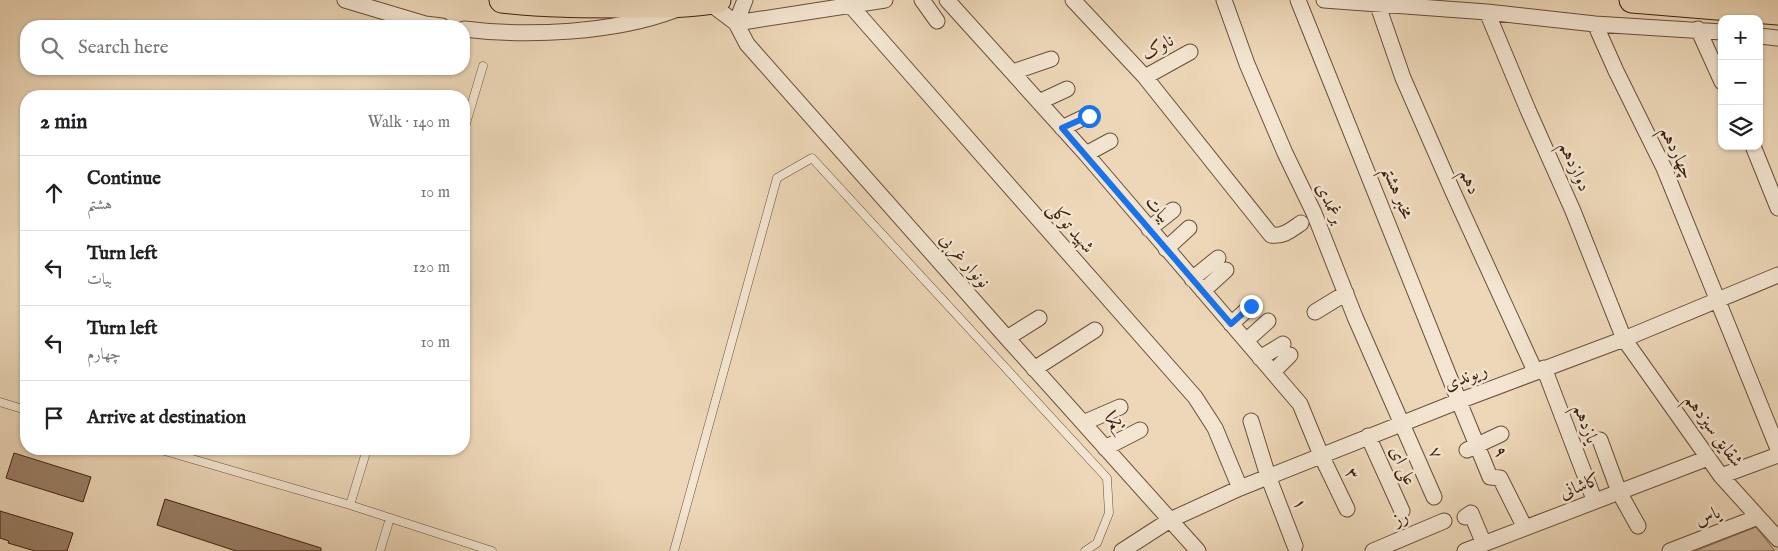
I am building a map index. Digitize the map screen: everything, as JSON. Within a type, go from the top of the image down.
[{"type":"main road","points":[[502,0],[538,5],[705,2]]},
{"type":"main road","points":[[1632,0],[1778,12]]},
{"type":"street","points":[[345,0],[412,20]]},
{"type":"street","points":[[736,22],[745,0]]},
{"type":"street","points":[[470,29],[507,32],[601,28],[655,18],[705,2],[736,22],[886,0]]},
{"type":"street","points":[[922,0],[937,21]]},
{"type":"street","name":"بیات","points":[[947,0],[1086,154],[1300,404],[1321,455]]},
{"type":"street","name":"برغمدی","points":[[1073,0],[1144,78],[1271,235],[1284,234],[1301,223]]},
{"type":"street","name":"برغمدی","points":[[1224,0],[1254,82],[1285,154],[1314,213],[1401,424]]},
{"type":"street","name":"مخبر هشتم","points":[[1298,0],[1461,405]]},
{"type":"street","points":[[1324,0],[1488,12],[1595,24],[1718,32]]},
{"type":"street","name":"دهم","points":[[1377,3],[1403,78],[1453,192],[1540,370]]},
{"type":"street","name":"شهید توکلی","points":[[851,6],[1195,397],[1215,428],[1240,488]]},
{"type":"street","name":"دوازدهم","points":[[1488,12],[1528,110],[1573,211],[1624,339]]},
{"type":"street","name":"نونوار غربی","points":[[736,22],[747,44],[1198,551]]},
{"type":"street","name":"چهاردهم","points":[[1595,24],[1664,168],[1778,449]]},
{"type":"street","points":[[1698,29],[1718,73]]},
{"type":"street","points":[[1763,36],[1778,38]]},
{"type":"street","name":"ناوک","points":[[1144,78],[1190,52]]},
{"type":"street","points":[[1014,72],[1051,59]]},
{"type":"street","points":[[1039,102],[1067,88]]},
{"type":"street","points":[[1062,128],[1089,116]]},
{"type":"street","points":[[1086,154],[1110,142]]},
{"type":"street","points":[[1755,150],[1778,208]]},
{"type":"street","points":[[1149,229],[1173,210]]},
{"type":"street","points":[[1166,249],[1189,228]]},
{"type":"street","points":[[1192,279],[1222,264],[1203,291]]},
{"type":"street","name":"ریوندی","points":[[1122,551],[1170,520],[1268,476],[1368,436],[1461,405],[1540,370],[1624,339],[1778,275]]},
{"type":"street","points":[[1315,312],[1346,292]]},
{"type":"street","points":[[1231,324],[1251,306]]},
{"type":"street","points":[[1007,338],[1039,318]]},
{"type":"street","points":[[1246,341],[1268,321]]},
{"type":"street","points":[[1034,368],[1095,330]]},
{"type":"street","name":"شقایق سیزدهم","points":[[1624,339],[1720,476],[1778,539]]},
{"type":"street","points":[[1260,358],[1286,349],[1273,372]]},
{"type":"street","name":"یازدهم","points":[[1540,370],[1592,494]]},
{"type":"street","name":"۹","points":[[1461,405],[1472,448],[1490,477],[1500,478],[1525,528]]},
{"type":"street","points":[[1083,423],[1120,407]]},
{"type":"street","name":"۱","points":[[1252,421],[1268,476],[1295,546]]},
{"type":"street","name":"۷","points":[[1401,424],[1434,498]]},
{"type":"street","name":"یکم","points":[[1105,448],[1140,430]]},
{"type":"street","points":[[1472,448],[1501,434]]},
{"type":"street","name":"علی ای","points":[[1368,436],[1402,512]]},
{"type":"street","points":[[1600,440],[1619,492],[1638,526]]},
{"type":"street","name":"۳","points":[[1321,455],[1347,509]]},
{"type":"street","points":[[1720,476],[1778,455]]},
{"type":"street","name":"کاشانی","points":[[1465,551],[1708,458]]},
{"type":"street","points":[[1465,517],[1471,513],[1484,544]]},
{"type":"street","name":"یاس","points":[[1670,551],[1758,517]]},
{"type":"street","name":"رز","points":[[1373,551],[1444,521]]},
{"type":"lane","points":[[470,110],[483,66]]},
{"type":"lane","points":[[674,551],[777,178],[812,158],[1107,478],[1109,513],[1097,543],[1085,551]]},
{"type":"lane","points":[[0,402],[20,408]]},
{"type":"lane","points":[[179,455],[350,505],[492,551]]},
{"type":"lane","points":[[350,505],[365,455]]},
{"type":"lane","points":[[380,551],[390,518]]},
{"type":"shaded area","points":[[1756,527],[1775,551],[1695,551]]},
{"type":"building","points":[[14,453],[91,477],[83,502],[6,478]]},
{"type":"building","points":[[165,499],[321,548],[321,551],[236,551],[157,525]]},
{"type":"building","points":[[0,511],[73,533],[67,551],[35,551],[8,543],[9,541],[0,538]]},
{"type":"route","points":[[1089,116],[1062,128],[1231,324],[1251,306]]}]
